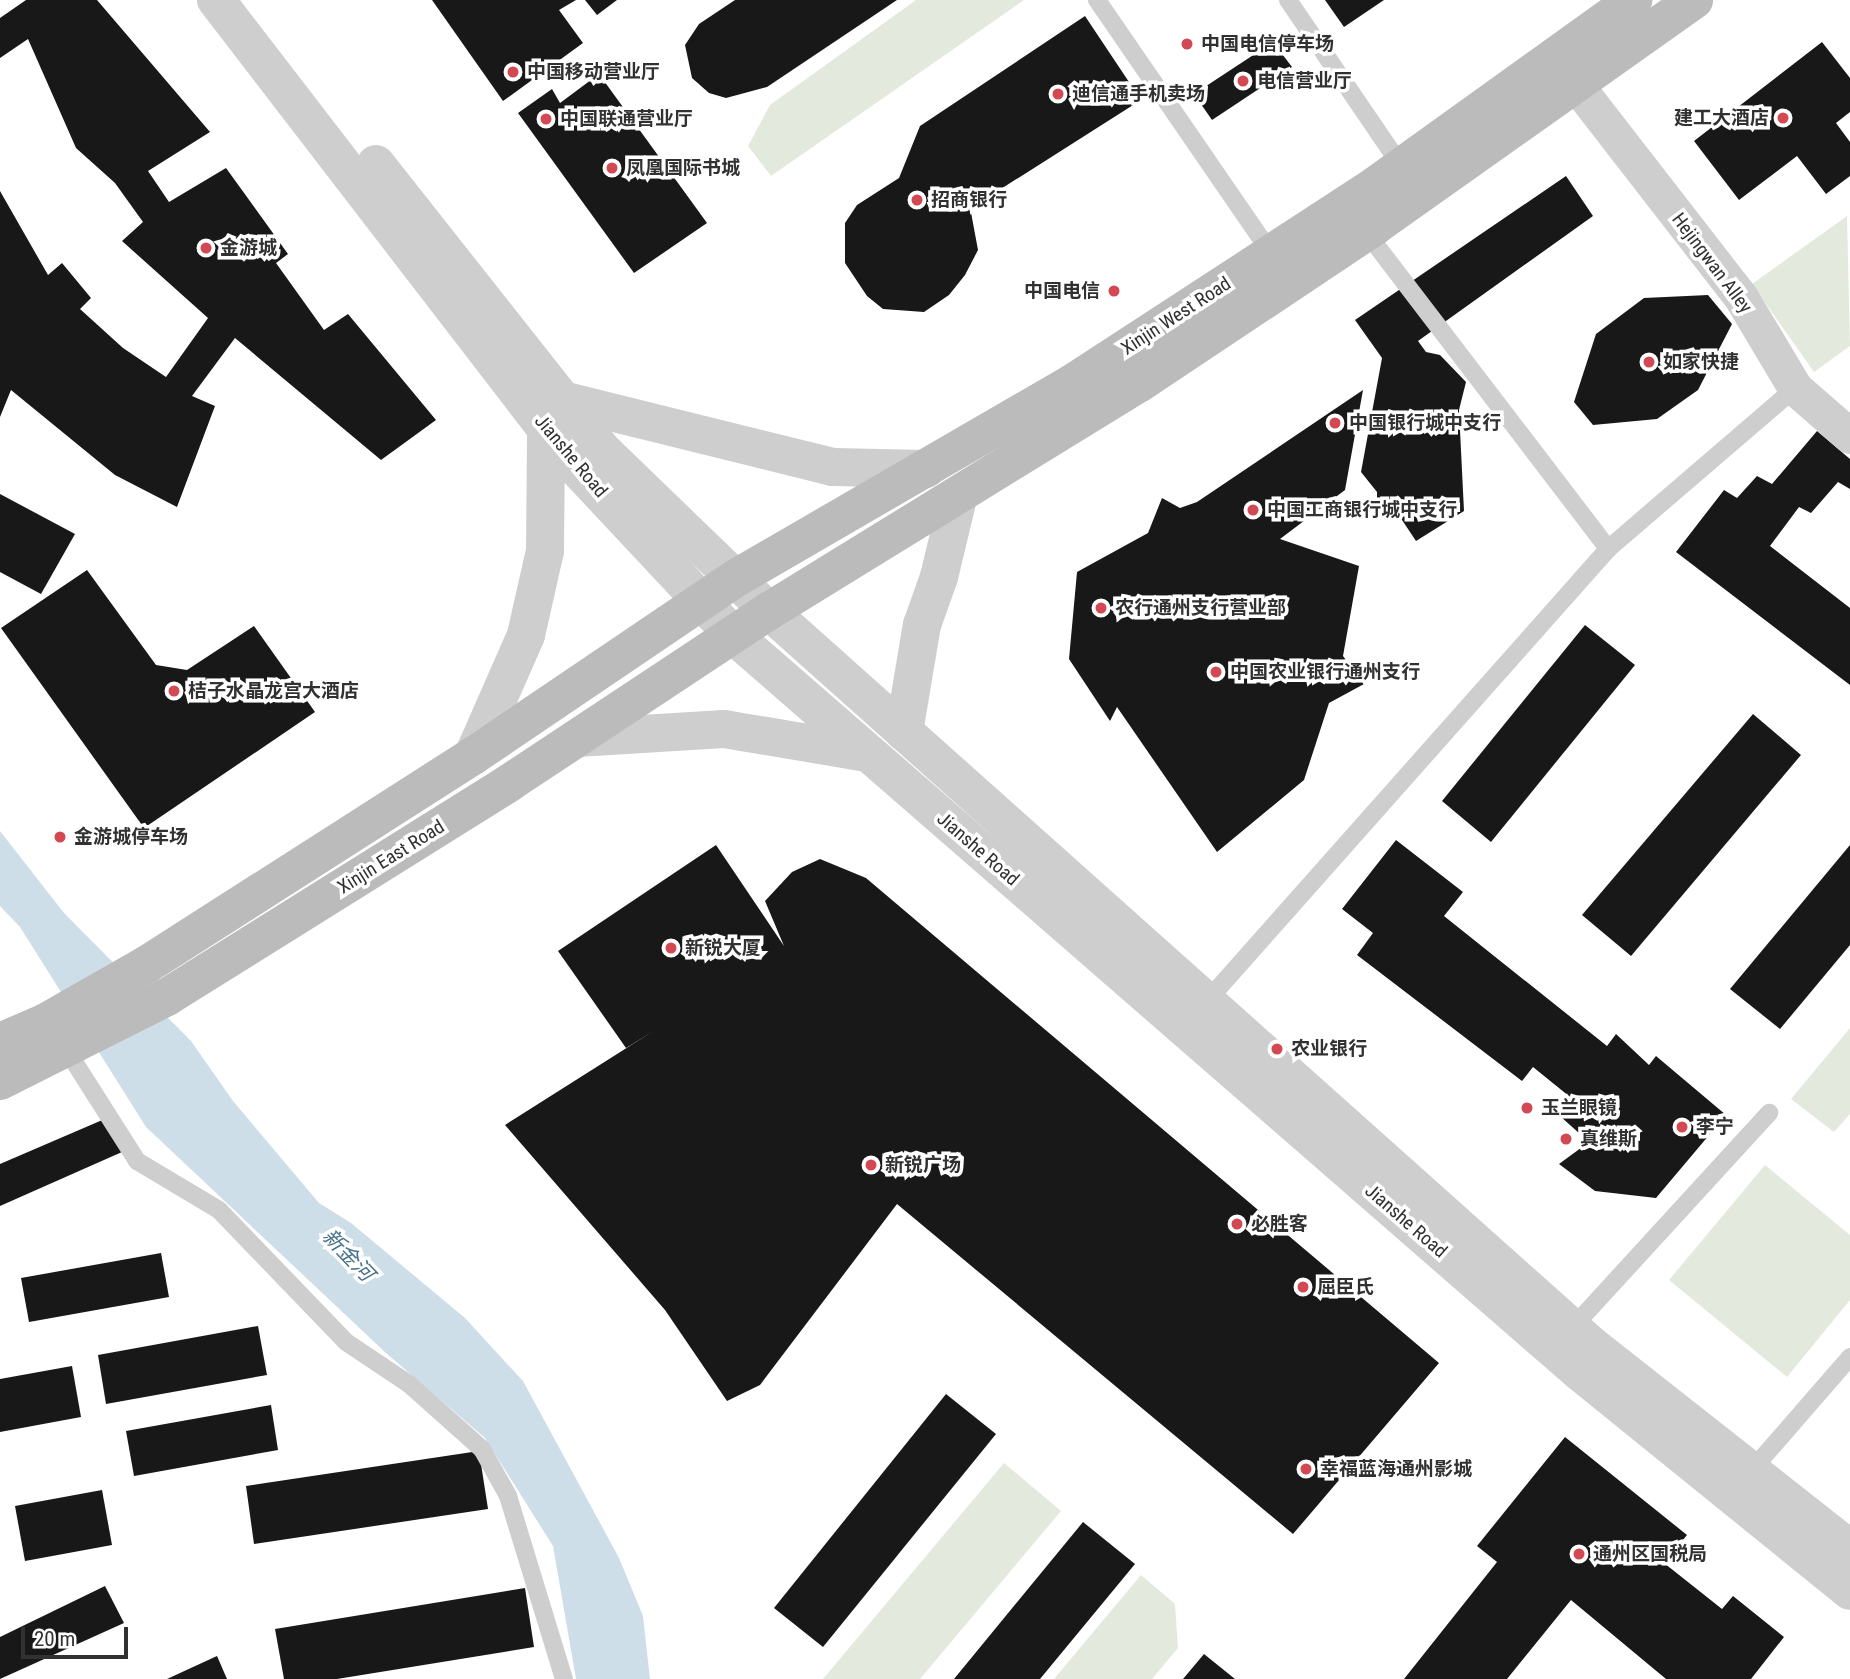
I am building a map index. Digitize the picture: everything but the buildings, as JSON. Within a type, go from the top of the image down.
[{"type":"main road","name":"Xinjin West Road","points":[[701,601],[736,578],[1071,384],[1402,167],[1633,0]]},
{"type":"main road","name":"Xinjin West Road","points":[[769,611],[1140,383],[1366,232],[1577,86],[1694,0]]},
{"type":"main road","name":"Xinjin East Road","points":[[0,1081],[64,1038],[146,965],[473,756],[701,601]]},
{"type":"main road","name":"Xinjin East Road","points":[[0,1042],[64,1038],[167,997],[577,738],[769,611]]},
{"type":"street","name":"Jianshe Road","points":[[216,0],[554,414],[701,601],[734,636],[1581,1373],[1850,1591]]},
{"type":"street","name":"Jianshe Road","points":[[248,0],[554,414],[601,449],[769,611],[1572,1328],[1850,1549]]},
{"type":"street","name":"Hejingwan Alley","points":[[1577,86],[1742,299],[1795,388],[1850,436]]},
{"type":"street","points":[[473,756],[526,635],[545,551],[554,414],[833,467],[926,469]]},
{"type":"street","points":[[904,732],[922,625],[939,578],[959,494]]},
{"type":"street","points":[[577,738],[724,729],[868,753]]},
{"type":"lane","points":[[1097,0],[1271,253]]},
{"type":"lane","points":[[1288,0],[1402,167]]},
{"type":"lane","points":[[1366,232],[1608,549]]},
{"type":"lane","points":[[1206,1002],[1608,549],[1795,388]]},
{"type":"lane","points":[[64,1038],[136,1161],[219,1210],[346,1342],[409,1384],[482,1449],[508,1496],[564,1679]]},
{"type":"lane","points":[[1572,1328],[1769,1113]]},
{"type":"lane","points":[[1751,1471],[1850,1357]]},
{"type":"shaded area","points":[[916,0],[1024,0],[771,176],[748,146],[770,105]]},
{"type":"shaded area","points":[[1847,216],[1850,346],[1814,372],[1752,284]]},
{"type":"shaded area","points":[[1850,1028],[1850,1114],[1834,1132],[1791,1099]]},
{"type":"shaded area","points":[[1765,1165],[1850,1235],[1850,1300],[1787,1377],[1669,1280]]},
{"type":"shaded area","points":[[1004,1463],[1061,1511],[920,1679],[823,1679]]},
{"type":"shaded area","points":[[1141,1575],[1175,1604],[1178,1648],[1152,1679],[1054,1679]]},
{"type":"water","name":"新金河","points":[[0,831],[64,913],[191,1041],[233,1101],[319,1203],[351,1223],[465,1318],[523,1381],[619,1558],[643,1616],[650,1679],[576,1679],[553,1546],[485,1438],[386,1353],[146,1127],[20,927],[0,906]]},
{"type":"place","name":"中国电信停车场","points":[[1187,44]]},
{"type":"place","name":"中国移动营业厅","points":[[513,72]]},
{"type":"place","name":"电信营业厅","points":[[1243,81]]},
{"type":"place","name":"迪信通手机卖场","points":[[1058,94]]},
{"type":"place","name":"建工大酒店","points":[[1783,118]]},
{"type":"place","name":"中国联通营业厅","points":[[546,119]]},
{"type":"place","name":"凤凰国际书城","points":[[612,168]]},
{"type":"place","name":"招商银行","points":[[917,200]]},
{"type":"place","name":"金游城","points":[[206,248]]},
{"type":"place","name":"中国电信","points":[[1114,291]]},
{"type":"place","name":"如家快捷","points":[[1649,362]]},
{"type":"place","name":"中国银行城中支行","points":[[1335,423]]},
{"type":"place","name":"中国工商银行城中支行","points":[[1253,510]]},
{"type":"place","name":"农行通州支行营业部","points":[[1101,608]]},
{"type":"place","name":"中国农业银行通州支行","points":[[1216,672]]},
{"type":"place","name":"桔子水晶龙宫大酒店","points":[[174,691]]},
{"type":"place","name":"金游城停车场","points":[[60,837]]},
{"type":"place","name":"新锐大厦","points":[[671,948]]},
{"type":"place","name":"农业银行","points":[[1277,1049]]},
{"type":"place","name":"玉兰眼镜","points":[[1527,1108]]},
{"type":"place","name":"李宁","points":[[1682,1127]]},
{"type":"place","name":"真维斯","points":[[1566,1139]]},
{"type":"place","name":"新锐广场","points":[[871,1165]]},
{"type":"place","name":"必胜客","points":[[1237,1224]]},
{"type":"place","name":"屈臣氏","points":[[1303,1287]]},
{"type":"place","name":"幸福蓝海通州影城","points":[[1306,1469]]},
{"type":"place","name":"通州区国税局","points":[[1579,1554]]}]
